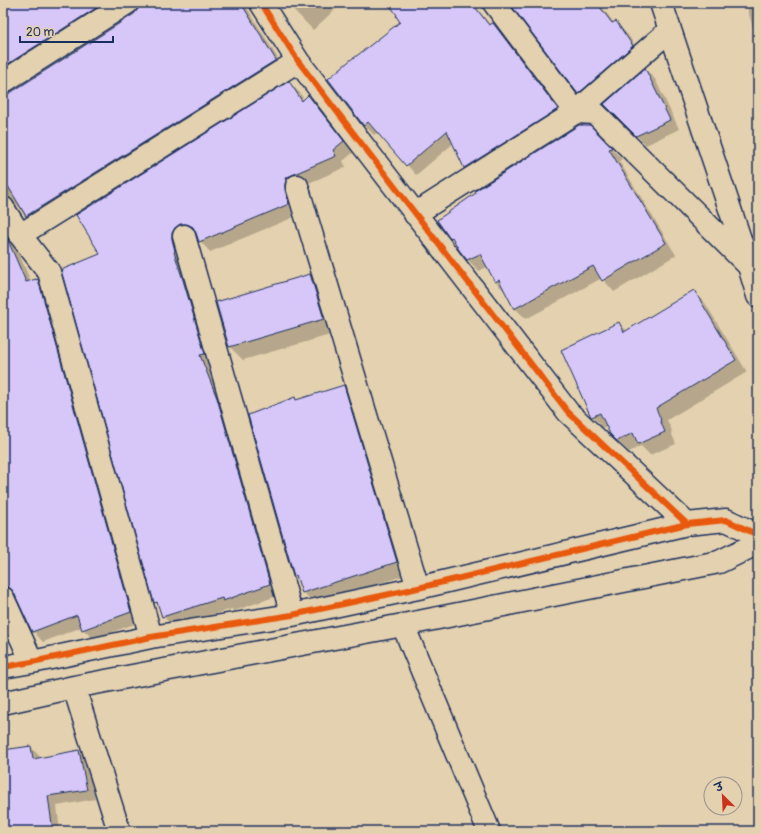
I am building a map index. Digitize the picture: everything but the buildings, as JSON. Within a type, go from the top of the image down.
[{"type":"street","points":[[3,82],[127,3]]},
{"type":"street","points":[[261,3],[298,62],[568,412],[687,524]]},
{"type":"street","points":[[494,3],[576,112],[595,114],[749,266]]},
{"type":"street","points":[[661,3],[758,296]]},
{"type":"street","points":[[415,214],[576,112],[670,30]]},
{"type":"street","points":[[20,235],[298,62]]},
{"type":"street","points":[[297,186],[418,588]]},
{"type":"street","points":[[3,208],[20,235],[49,272],[151,637]]},
{"type":"street","points":[[184,236],[292,615]]},
{"type":"street","points":[[3,667],[151,637],[292,615],[418,588],[687,524],[726,520],[758,535]]},
{"type":"street","points":[[3,702],[719,562],[758,543]]},
{"type":"street","points":[[3,598],[32,662]]},
{"type":"street","points":[[403,625],[489,831]]},
{"type":"street","points":[[74,687],[119,831]]},
{"type":"cycle path","points":[[261,3],[298,61],[568,412],[687,524]]},
{"type":"cycle path","points":[[3,667],[151,637],[292,615],[418,588],[687,524],[726,520],[758,535]]}]
